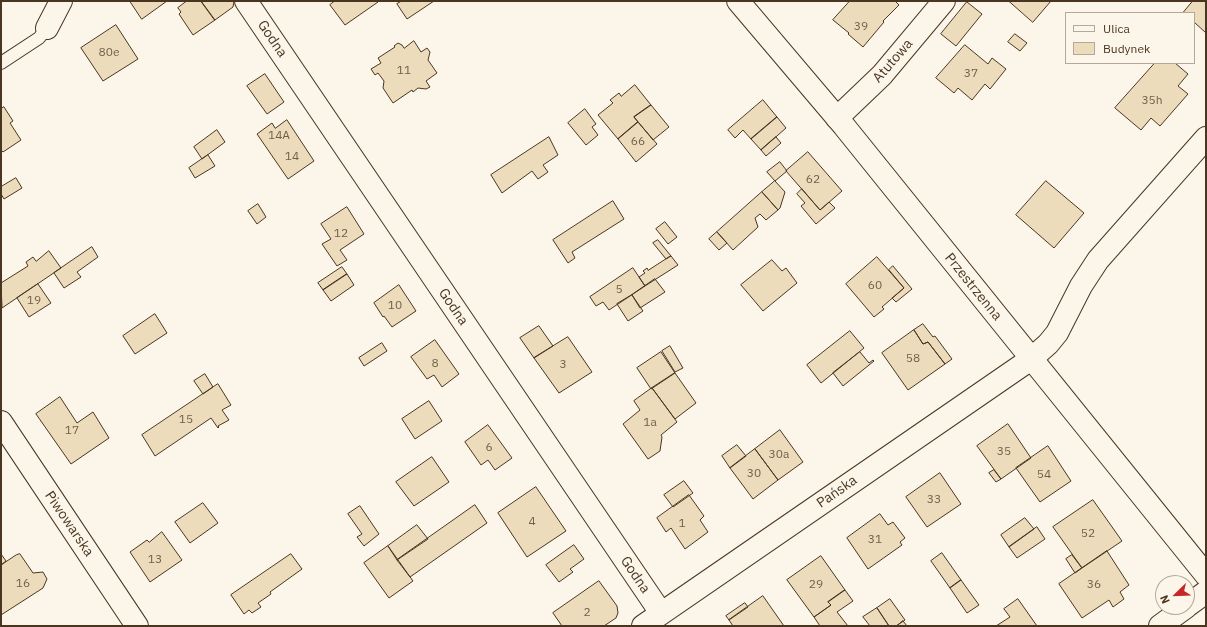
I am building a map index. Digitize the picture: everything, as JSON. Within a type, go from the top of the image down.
[{"type":"street","points":[[47,28],[61,1]]},
{"type":"street","name":"Godna","points":[[246,1],[661,613]]},
{"type":"street","name":"Przestrzenna","points":[[738,1],[837,118],[1206,575]]},
{"type":"street","name":"Atutowa","points":[[837,118],[882,75],[944,1]]},
{"type":"street","name":"Pańska","points":[[643,626],[1031,359],[1048,344],[1057,333],[1081,286],[1098,260],[1206,138]]},
{"type":"street","name":"Piwowarska","points":[[1,422],[136,626]]},
{"type":"street","points":[[1195,600],[1206,592]]},
{"type":"street","points":[[1160,626],[1174,615]]},
{"type":"lane","points":[[1,63],[35,41],[47,28]]},
{"type":"building","points":[[130,1],[167,1],[142,19]]},
{"type":"building","points":[[187,1],[201,1],[215,20],[193,35],[179,14],[181,12],[178,8]]},
{"type":"building","points":[[201,1],[234,1],[233,7],[215,20]]},
{"type":"building","points":[[335,1],[378,2],[345,25],[330,5]]},
{"type":"building","points":[[402,1],[434,1],[407,19],[397,4]]},
{"type":"building","points":[[850,1],[895,1],[899,5],[883,21],[884,22],[863,47],[833,20]]},
{"type":"building","points":[[1009,1],[1051,1],[1033,22]]},
{"type":"building","points":[[1193,1],[1206,1],[1206,33],[1195,23],[1195,12],[1184,12]]},
{"type":"building","points":[[967,2],[982,14],[956,46],[941,34]]},
{"type":"building","points":[[116,25],[138,59],[103,81],[81,48]]},
{"type":"building","points":[[1015,34],[1027,43],[1020,51],[1008,42]]},
{"type":"building","points":[[414,41],[421,52],[427,48],[430,52],[428,60],[437,73],[426,81],[430,87],[426,89],[418,88],[413,92],[412,90],[393,103],[383,88],[384,81],[378,73],[375,75],[371,69],[381,63],[378,58],[395,47],[394,46],[398,43],[404,48]]},
{"type":"building","points":[[965,45],[988,64],[992,58],[1006,69],[990,89],[985,84],[972,100],[958,88],[954,93],[936,78]]},
{"type":"building","points":[[1154,64],[1176,64],[1188,74],[1178,86],[1188,94],[1160,126],[1151,118],[1141,130],[1115,108]]},
{"type":"building","points":[[265,74],[284,102],[267,114],[247,86]]},
{"type":"building","points":[[635,85],[651,105],[634,117],[638,122],[618,139],[598,115],[613,103],[610,100],[619,93],[621,96]]},
{"type":"building","points":[[763,100],[777,117],[751,139],[743,130],[735,138],[728,130]]},
{"type":"building","points":[[651,105],[669,127],[653,140],[634,117]]},
{"type":"building","points":[[4,107],[13,121],[10,123],[21,140],[3,152],[1,150],[1,109]]},
{"type":"building","points":[[585,109],[596,124],[592,127],[598,135],[586,145],[568,123]]},
{"type":"building","points":[[777,117],[786,128],[761,150],[751,139]]},
{"type":"building","points":[[287,120],[314,161],[288,179],[257,134],[272,123],[275,128]]},
{"type":"building","points":[[638,122],[657,144],[636,162],[618,139]]},
{"type":"building","points":[[217,130],[225,142],[202,159],[194,147]]},
{"type":"building","points":[[549,137],[558,155],[543,165],[548,172],[538,179],[532,171],[502,193],[491,175]]},
{"type":"building","points":[[776,137],[781,143],[766,156],[761,150]]},
{"type":"building","points":[[808,152],[842,191],[820,210],[786,171]]},
{"type":"building","points":[[208,155],[215,166],[195,178],[189,168]]},
{"type":"building","points":[[780,162],[787,171],[775,181],[767,172]]},
{"type":"building","points":[[16,178],[22,188],[4,199],[1,194],[1,187]]},
{"type":"building","points":[[775,181],[785,192],[778,210],[762,192]]},
{"type":"building","points":[[1046,181],[1084,213],[1054,248],[1016,215]]},
{"type":"building","points":[[802,189],[820,210],[829,202],[835,208],[816,224],[801,206],[805,203],[797,194]]},
{"type":"building","points":[[762,192],[778,210],[766,220],[760,214],[755,218],[758,227],[733,250],[717,232]]},
{"type":"building","points":[[613,201],[624,219],[572,252],[575,258],[568,263],[553,240]]},
{"type":"building","points":[[258,204],[266,217],[257,224],[248,211]]},
{"type":"building","points":[[347,207],[364,234],[340,250],[347,260],[337,266],[322,244],[331,239],[321,224]]},
{"type":"building","points":[[665,222],[677,237],[668,244],[656,229]]},
{"type":"building","points":[[717,232],[727,243],[719,250],[709,239]]},
{"type":"building","points":[[658,240],[671,256],[666,259],[653,243]]},
{"type":"building","points":[[92,247],[98,257],[77,272],[81,277],[64,288],[54,273]]},
{"type":"building","points":[[49,251],[61,268],[2,308],[1,283],[28,266],[26,262],[33,257],[36,261]]},
{"type":"building","points":[[671,256],[678,265],[645,286],[639,277],[645,273],[643,271],[647,268],[648,270]]},
{"type":"building","points":[[877,257],[904,288],[882,307],[884,309],[874,317],[846,284]]},
{"type":"building","points":[[772,260],[782,271],[786,268],[797,283],[763,311],[741,285]]},
{"type":"building","points":[[893,266],[912,289],[896,302],[892,298],[904,288],[889,270]]},
{"type":"building","points":[[342,267],[347,274],[323,290],[318,283]]},
{"type":"building","points":[[633,268],[645,286],[609,310],[603,302],[596,306],[590,297]]},
{"type":"building","points":[[347,274],[354,285],[331,301],[323,290]]},
{"type":"building","points":[[655,279],[665,292],[640,308],[632,295]]},
{"type":"building","points":[[38,284],[51,303],[29,317],[17,298]]},
{"type":"building","points":[[399,285],[416,311],[392,327],[374,303]]},
{"type":"building","points":[[632,295],[643,311],[628,321],[617,304]]},
{"type":"building","points":[[155,314],[167,333],[135,354],[123,336]]},
{"type":"building","points":[[923,324],[933,337],[935,336],[952,359],[945,364],[928,342],[923,344],[914,330]]},
{"type":"building","points":[[539,326],[553,346],[534,358],[520,338]]},
{"type":"building","points":[[914,330],[923,344],[928,342],[945,364],[908,390],[882,353]]},
{"type":"building","points":[[850,331],[864,348],[821,383],[807,365]]},
{"type":"building","points":[[568,337],[592,372],[559,393],[534,358]]},
{"type":"building","points":[[435,340],[459,374],[442,387],[434,375],[427,379],[411,357]]},
{"type":"building","points":[[382,343],[387,351],[364,366],[359,358]]},
{"type":"building","points":[[670,346],[683,368],[675,372],[662,351]]},
{"type":"building","points":[[661,352],[675,373],[651,389],[637,368]]},
{"type":"building","points":[[860,352],[869,363],[873,360],[874,361],[843,386],[833,373]]},
{"type":"building","points":[[675,373],[696,403],[675,419],[652,388]]},
{"type":"building","points":[[205,374],[213,387],[203,394],[194,381]]},
{"type":"building","points":[[218,384],[231,405],[222,410],[229,420],[218,426],[218,428],[211,418],[155,456],[142,435]]},
{"type":"building","points":[[652,388],[677,422],[661,435],[660,451],[648,459],[623,424],[640,410],[634,401]]},
{"type":"building","points":[[60,397],[77,423],[93,412],[109,438],[71,464],[36,414]]},
{"type":"building","points":[[429,401],[442,421],[415,439],[402,419]]},
{"type":"building","points":[[1008,424],[1031,458],[1001,479],[977,446]]},
{"type":"building","points":[[488,425],[512,458],[495,470],[488,460],[481,465],[465,442]]},
{"type":"building","points":[[780,430],[803,462],[778,480],[755,449]]},
{"type":"building","points":[[737,445],[746,456],[730,468],[722,456]]},
{"type":"building","points":[[1048,446],[1071,481],[1040,502],[1016,468]]},
{"type":"building","points":[[755,449],[778,480],[753,499],[730,468]]},
{"type":"building","points":[[432,457],[449,482],[414,506],[396,482]]},
{"type":"building","points":[[994,470],[1001,479],[996,482],[989,473]]},
{"type":"building","points":[[940,473],[961,504],[927,527],[906,497]]},
{"type":"building","points":[[684,481],[693,493],[673,507],[664,495]]},
{"type":"building","points":[[536,487],[566,531],[527,557],[498,513]]},
{"type":"building","points":[[689,495],[704,516],[700,520],[708,532],[685,549],[671,528],[666,532],[657,518]]},
{"type":"building","points":[[1093,500],[1122,541],[1082,568],[1053,527]]},
{"type":"building","points":[[203,503],[218,523],[190,543],[175,522]]},
{"type":"building","points":[[475,505],[487,523],[410,577],[397,560]]},
{"type":"building","points":[[360,506],[379,534],[364,546],[357,537],[362,534],[348,514]]},
{"type":"building","points":[[880,514],[888,525],[893,522],[905,538],[900,542],[902,545],[868,569],[847,538]]},
{"type":"building","points":[[1025,518],[1034,529],[1009,547],[1001,535]]},
{"type":"building","points":[[417,525],[428,539],[397,560],[388,546]]},
{"type":"building","points":[[1037,527],[1045,539],[1017,558],[1009,547]]},
{"type":"building","points":[[162,532],[182,560],[150,582],[130,552],[147,540],[149,542]]},
{"type":"building","points":[[574,545],[584,559],[570,569],[573,572],[559,582],[546,565]]},
{"type":"building","points":[[388,546],[413,581],[389,598],[364,563]]},
{"type":"building","points":[[1107,551],[1129,585],[1120,592],[1124,599],[1113,607],[1109,600],[1082,618],[1059,584]]},
{"type":"building","points":[[942,553],[961,580],[950,588],[931,561]]},
{"type":"building","points":[[1,554],[6,561],[1,565]]},
{"type":"building","points":[[20,554],[33,573],[43,572],[47,579],[43,588],[1,615],[1,565]]},
{"type":"building","points":[[291,554],[302,569],[270,592],[271,594],[258,603],[261,607],[252,613],[249,610],[244,614],[231,595]]},
{"type":"building","points":[[1072,555],[1082,568],[1075,573],[1066,559]]},
{"type":"building","points":[[821,556],[845,590],[828,602],[831,605],[814,617],[787,580]]},
{"type":"building","points":[[961,580],[979,605],[967,613],[950,588]]},
{"type":"building","points":[[599,581],[617,606],[618,613],[616,618],[604,626],[562,626],[553,613]]},
{"type":"building","points":[[845,590],[853,601],[837,612],[848,626],[820,626],[814,617],[831,605],[828,602]]},
{"type":"building","points":[[763,596],[784,626],[733,626],[729,620]]},
{"type":"building","points":[[890,599],[905,620],[896,626],[889,626],[877,608]]},
{"type":"building","points":[[1018,599],[1037,626],[996,626],[1010,617],[1004,609]]},
{"type":"building","points":[[745,603],[748,607],[729,620],[726,616]]},
{"type":"building","points":[[877,608],[889,626],[870,626],[863,617]]},
{"type":"building","points":[[903,621],[907,626],[897,626]]}]
